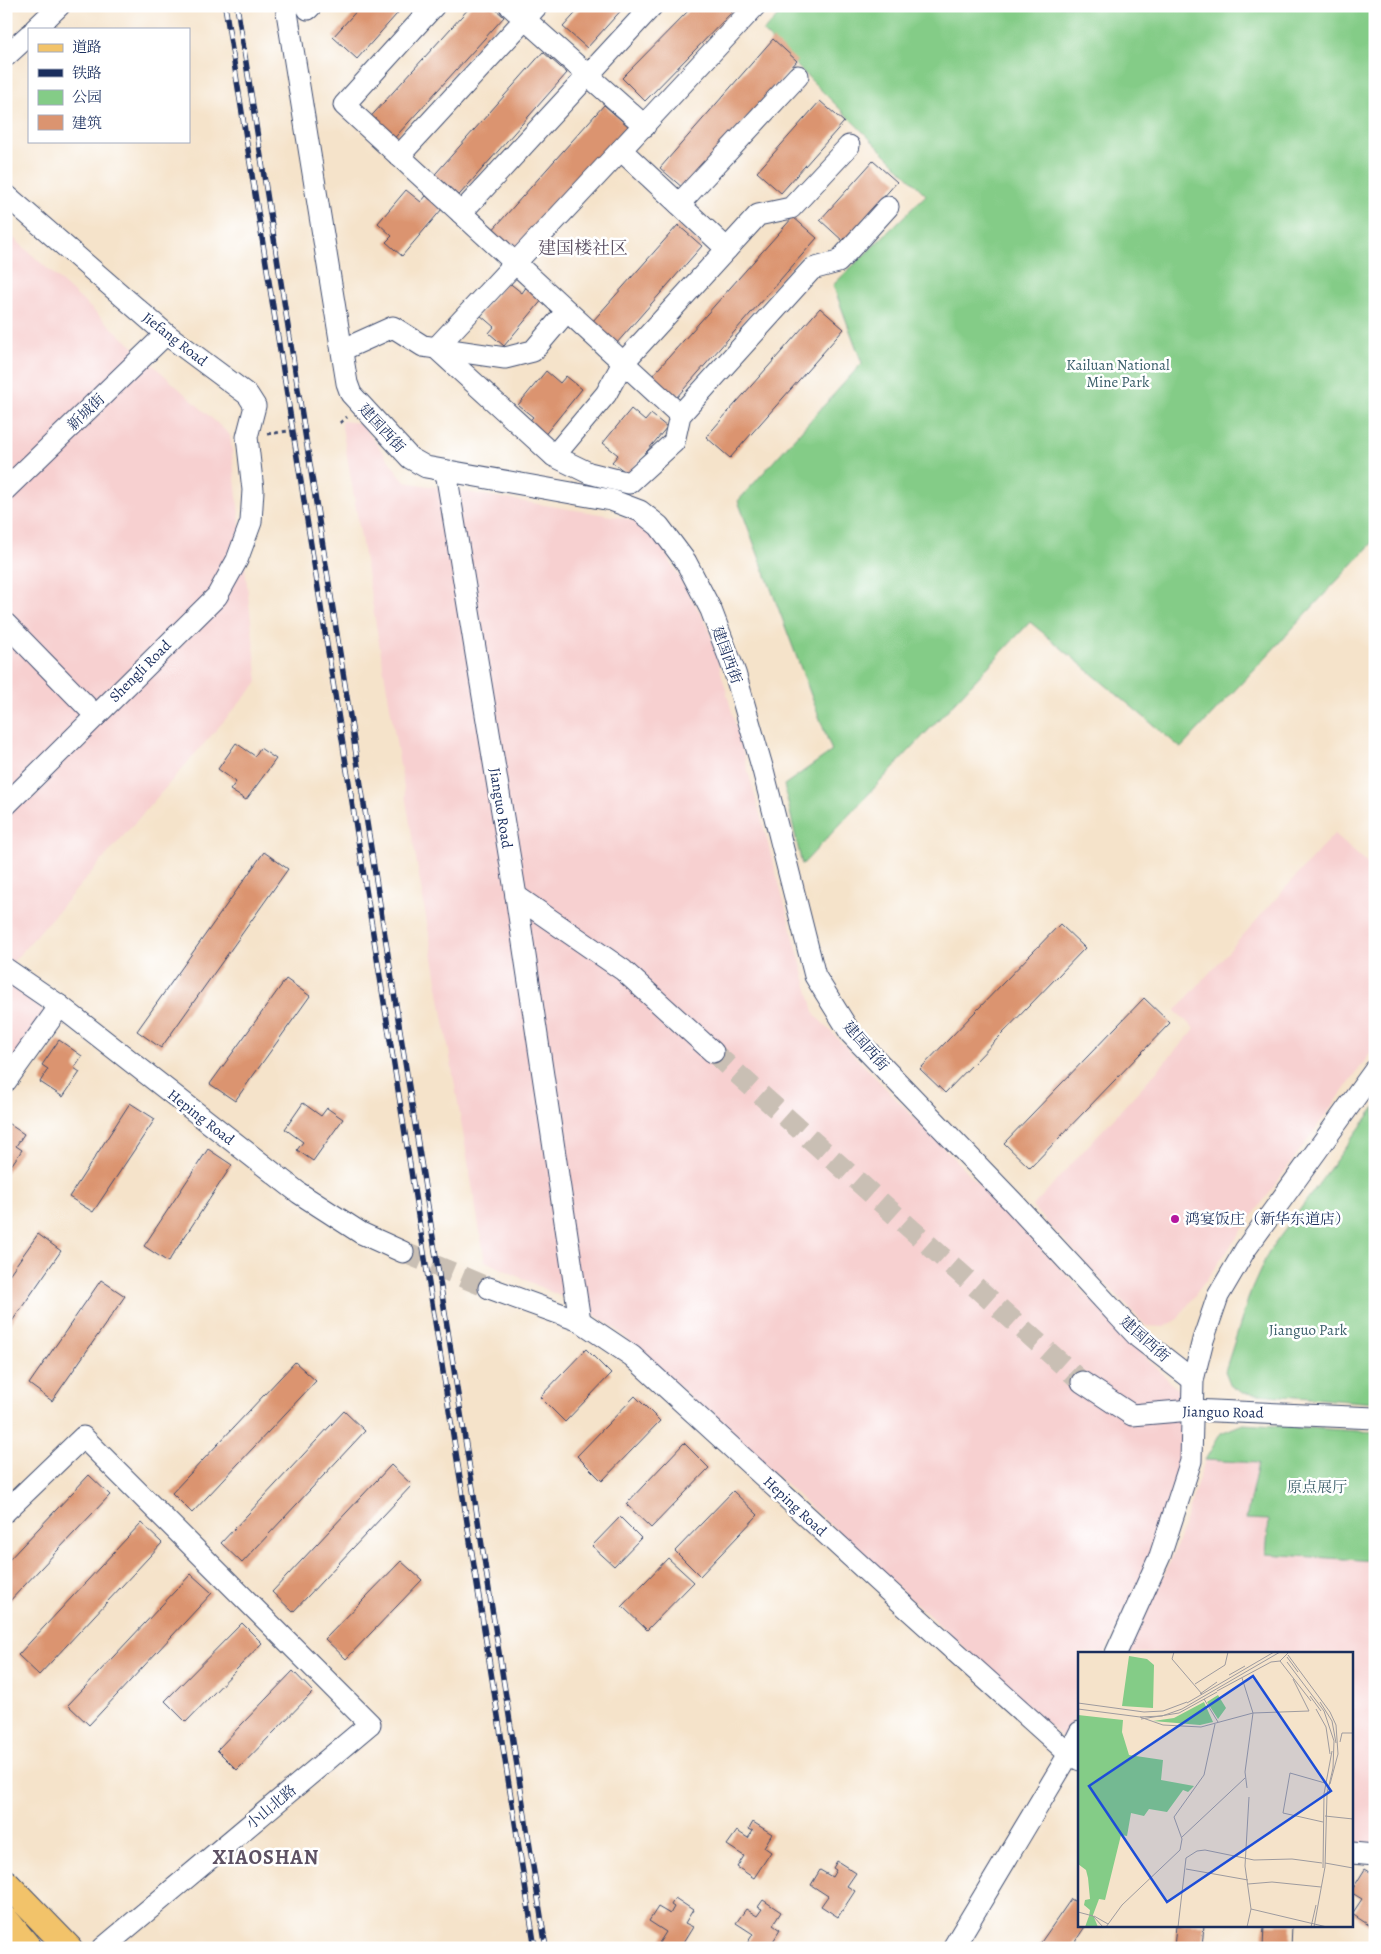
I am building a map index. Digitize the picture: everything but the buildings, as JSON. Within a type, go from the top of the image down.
[{"type":"main road","points":[[6,1883],[69,1948]]},
{"type":"main road","points":[[6,1920],[29,1948]]},
{"type":"street","points":[[36,28],[59,6]]},
{"type":"street","name":"建国西街","points":[[286,6],[347,382],[352,394],[362,408],[410,458],[426,467],[611,500],[640,510],[659,526],[686,562],[710,610],[735,673],[816,976],[833,1006],[851,1034],[1013,1202],[1139,1338],[1194,1380]]},
{"type":"street","points":[[434,6],[344,105],[680,416]]},
{"type":"street","points":[[461,213],[652,6]]},
{"type":"street","points":[[436,348],[755,6]]},
{"type":"street","points":[[399,156],[524,11],[588,76],[644,126]]},
{"type":"street","points":[[6,56],[28,36]]},
{"type":"street","points":[[679,204],[798,76]]},
{"type":"street","points":[[554,456],[606,394],[623,363],[758,215],[791,208],[849,146]]},
{"type":"street","points":[[622,150],[727,249]]},
{"type":"street","name":"Jiefang Road","points":[[6,195],[166,334],[248,396],[255,406],[247,437],[253,490],[251,522]]},
{"type":"street","points":[[436,348],[554,456],[589,473],[629,482],[674,442],[680,416],[812,269],[838,262],[888,207]]},
{"type":"street","points":[[342,350],[393,327],[422,346],[505,358],[533,351],[567,311]]},
{"type":"street","name":"新城街","points":[[6,489],[166,334]]},
{"type":"street","name":"Jianguo Road","points":[[446,472],[516,896],[580,1321]]},
{"type":"street","name":"Shengli Road","points":[[6,805],[217,596],[237,560],[251,522]]},
{"type":"street","points":[[6,624],[96,716]]},
{"type":"street","points":[[516,896],[623,970],[713,1052]]},
{"type":"street","name":"Heping Road","points":[[6,969],[60,1006],[299,1193],[360,1233],[404,1252]]},
{"type":"street","points":[[6,1081],[60,1006]]},
{"type":"street","points":[[1116,1652],[1160,1556],[1191,1461],[1194,1380],[1203,1340],[1218,1296],[1245,1250],[1375,1070]]},
{"type":"street","name":"Heping Road","points":[[489,1288],[580,1321],[632,1356],[908,1609],[1075,1757]]},
{"type":"street","name":"Jianguo Road","points":[[1082,1382],[1132,1415],[1192,1410],[1375,1418]]},
{"type":"street","name":"小山北路","points":[[6,1511],[84,1438],[370,1724],[103,1948]]},
{"type":"street","points":[[953,1948],[1075,1757],[1078,1742]]},
{"type":"street","points":[[1354,1853],[1375,1855]]},
{"type":"shaded area","points":[[6,231],[230,435],[258,682],[6,970]]},
{"type":"shaded area","points":[[341,421],[361,423],[405,482],[636,520],[659,542],[709,628],[815,1015],[1185,1397],[1184,1453],[1149,1561],[1105,1652],[1078,1652],[1078,1711],[1064,1739],[616,1329],[583,1307],[485,1261]]},
{"type":"shaded area","points":[[1334,834],[1368,864],[1375,856],[1375,1047],[1177,1320],[1164,1327],[1146,1326],[1032,1207],[1195,1029],[1175,1011]]},
{"type":"shaded area","points":[[6,982],[58,1022],[6,1094]]},
{"type":"shaded area","points":[[1205,1460],[1258,1463],[1246,1519],[1269,1520],[1266,1554],[1375,1561],[1375,1850],[1354,1848],[1354,1652],[1128,1652],[1175,1551]]},
{"type":"green space","name":"Kailuan National Mine Park","points":[[787,6],[1375,6],[1375,540],[1181,748],[1030,622],[802,865],[784,785],[832,751],[738,501],[862,363],[833,285],[926,195],[763,32]]},
{"type":"green space","name":"Jianguo Park","points":[[1375,1107],[1375,1403],[1243,1393],[1231,1386],[1225,1371],[1250,1293],[1268,1253]]},
{"type":"green space","name":"原点展厅","points":[[1243,1424],[1375,1432],[1375,1561],[1266,1554],[1269,1520],[1246,1519],[1258,1463],[1205,1460],[1221,1433]]},
{"type":"tunnel","points":[[713,1052],[1082,1382]]},
{"type":"tunnel","points":[[403,1252],[489,1288]]},
{"type":"railway","points":[[225,6],[535,1948]]},
{"type":"railway","points":[[237,6],[546,1948]]},
{"type":"place","name":"鸿宴饭庄（新华东道店）","points":[[1175,1219]]},
{"type":"district","name":"建国楼社区","points":[[583,248]]},
{"type":"district","name":"XIAOSHAN","points":[[266,1857]]}]
